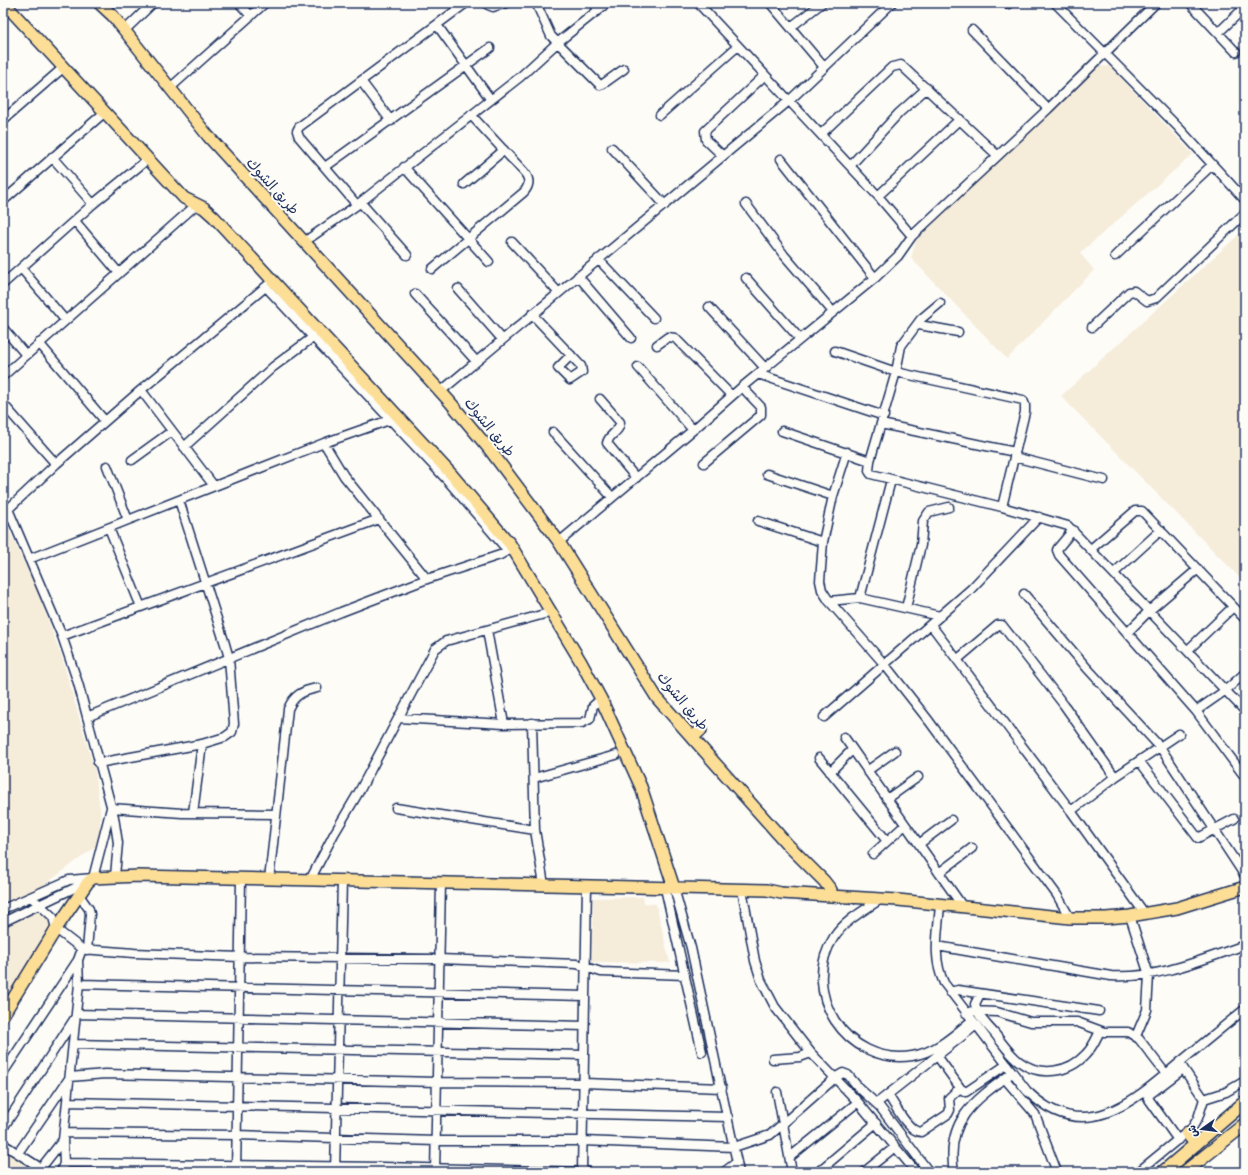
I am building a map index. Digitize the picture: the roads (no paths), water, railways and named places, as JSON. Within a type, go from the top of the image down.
[{"type":"highway","points":[[1163,1172],[1245,1102]]},
{"type":"highway","points":[[1185,1172],[1245,1124]]},
{"type":"highway","points":[[1183,1136],[1196,1144]]},
{"type":"main road","points":[[4,3],[184,198],[208,211],[269,284],[394,419],[499,528],[510,549],[552,612],[601,699],[641,788],[669,888]]},
{"type":"main road","name":"طريق الشوك","points":[[99,3],[125,30],[208,136],[440,392],[523,492],[559,542],[650,688],[664,706],[697,734],[787,844],[824,882],[830,892]]},
{"type":"main road","points":[[3,1015],[56,928],[79,895],[91,880],[114,876],[742,889],[767,890],[781,893],[830,892],[880,895],[898,900]]},
{"type":"main road","points":[[830,892],[881,900],[898,900],[1070,918],[1145,914],[1185,906],[1245,887]]},
{"type":"street","points":[[239,3],[251,16]]},
{"type":"street","points":[[170,88],[265,3]]},
{"type":"street","points":[[407,255],[325,167],[300,137],[298,129],[300,125],[466,3]]},
{"type":"street","points":[[487,3],[488,6],[493,7],[507,3]]},
{"type":"street","points":[[536,3],[546,27],[557,43],[600,85],[624,69]]},
{"type":"street","points":[[304,242],[359,204],[404,167],[491,100],[526,72],[596,7],[607,3]]},
{"type":"street","points":[[698,3],[790,100],[878,196],[912,236]]},
{"type":"street","points":[[770,3],[824,67]]},
{"type":"street","points":[[791,27],[822,3]]},
{"type":"street","points":[[440,392],[790,100],[892,3]]},
{"type":"street","points":[[1055,3],[1245,200]]},
{"type":"street","points":[[559,542],[693,430],[731,395],[875,278],[898,256],[912,236],[1048,109],[1156,3]]},
{"type":"street","points":[[1190,3],[1236,52]]},
{"type":"street","points":[[125,30],[151,4]]},
{"type":"street","points":[[1218,33],[1245,7]]},
{"type":"street","points":[[437,25],[491,100]]},
{"type":"street","points":[[972,30],[1048,109]]},
{"type":"street","points":[[660,115],[738,46]]},
{"type":"street","points":[[325,167],[391,121],[490,48]]},
{"type":"street","points":[[821,134],[856,100],[896,65],[904,67],[997,155]]},
{"type":"street","points":[[3,120],[64,67]]},
{"type":"street","points":[[723,156],[706,140],[705,131],[765,75]]},
{"type":"street","points":[[361,81],[391,121]]},
{"type":"street","points":[[850,166],[899,113],[927,88]]},
{"type":"street","points":[[3,201],[105,112]]},
{"type":"street","points":[[432,269],[524,192],[529,185],[528,176],[471,115]]},
{"type":"street","points":[[878,196],[960,120]]},
{"type":"street","points":[[612,148],[665,205]]},
{"type":"street","points":[[464,184],[504,150]]},
{"type":"street","points":[[52,157],[93,204]]},
{"type":"street","points":[[3,284],[93,204],[148,159]]},
{"type":"street","points":[[781,159],[875,278]]},
{"type":"street","points":[[1115,256],[1212,165]]},
{"type":"street","points":[[404,167],[489,262]]},
{"type":"street","points":[[746,204],[780,250],[833,312]]},
{"type":"street","points":[[3,376],[118,272],[196,205]]},
{"type":"street","points":[[1092,327],[1129,292],[1134,291],[1147,301],[1156,298],[1245,213]]},
{"type":"street","points":[[75,221],[118,272]]},
{"type":"street","points":[[512,242],[558,292]]},
{"type":"street","points":[[598,259],[654,318]]},
{"type":"street","points":[[21,268],[65,320]]},
{"type":"street","points":[[578,276],[632,338]]},
{"type":"street","points":[[746,278],[800,339]]},
{"type":"street","points":[[114,876],[118,843],[111,808],[98,763],[88,717],[62,636],[29,559],[5,512],[105,421],[269,284]]},
{"type":"street","points":[[458,289],[502,339]]},
{"type":"street","points":[[415,294],[476,361]]},
{"type":"street","points":[[940,302],[923,318],[901,346],[896,372],[870,461],[869,471],[871,474],[1039,517],[1063,524],[1073,530],[1245,711]]},
{"type":"street","points":[[708,307],[762,371],[882,420],[1014,454],[1104,480]]},
{"type":"street","points":[[532,314],[571,355]]},
{"type":"street","points":[[919,325],[958,332]]},
{"type":"street","points":[[3,328],[26,355]]},
{"type":"street","points":[[184,447],[273,367],[316,334]]},
{"type":"street","points":[[657,345],[668,337],[675,338],[731,395]]},
{"type":"street","points":[[39,343],[105,421]]},
{"type":"street","points":[[835,351],[896,372],[1023,400],[1025,404],[1025,412],[1002,507]]},
{"type":"street","points":[[638,368],[693,430]]},
{"type":"street","points":[[704,463],[761,415],[761,407],[742,387]]},
{"type":"street","points":[[141,390],[214,486]]},
{"type":"street","points":[[600,399],[620,422],[619,428],[606,443],[636,478]]},
{"type":"street","points":[[3,404],[56,464]]},
{"type":"street","points":[[29,559],[324,443],[394,419]]},
{"type":"street","points":[[132,460],[172,431]]},
{"type":"street","points":[[782,431],[870,461]]},
{"type":"street","points":[[553,432],[612,497]]},
{"type":"street","points":[[324,443],[344,476],[427,579]]},
{"type":"street","points":[[846,452],[833,496],[823,542],[820,582],[822,590],[829,601],[885,665],[929,721],[1057,895],[1070,918]]},
{"type":"street","points":[[107,466],[128,520]]},
{"type":"street","points":[[767,474],[833,496]]},
{"type":"street","points":[[860,598],[891,480]]},
{"type":"street","points":[[98,763],[202,744],[225,737],[232,732],[234,724],[229,658],[222,630],[179,500]]},
{"type":"street","points":[[906,608],[921,545],[923,521],[929,512],[949,507]]},
{"type":"street","points":[[1091,549],[1137,510],[1142,510],[1245,619]]},
{"type":"street","points":[[824,717],[931,625],[970,588],[1039,517]]},
{"type":"street","points":[[62,636],[379,519]]},
{"type":"street","points":[[758,521],[823,542]]},
{"type":"street","points":[[109,528],[141,607]]},
{"type":"street","points":[[1073,530],[1058,548],[1058,552],[1127,633],[1196,710],[1244,772]]},
{"type":"street","points":[[1114,573],[1161,530]]},
{"type":"street","points":[[88,717],[341,612],[510,549]]},
{"type":"street","points":[[1127,633],[1150,610],[1198,569]]},
{"type":"street","points":[[1024,594],[1087,668],[1160,748],[1245,876]]},
{"type":"street","points":[[829,601],[860,598],[940,616]]},
{"type":"street","points":[[1188,650],[1233,607]]},
{"type":"street","points":[[310,880],[432,652],[446,641],[552,612]]},
{"type":"street","points":[[958,659],[998,625],[1002,624],[1064,705],[1115,777]]},
{"type":"street","points":[[931,625],[958,659],[1145,914]]},
{"type":"street","points":[[487,630],[504,724]]},
{"type":"street","points":[[1196,710],[1226,690],[1245,673]]},
{"type":"street","points":[[269,880],[288,709],[292,699],[298,693],[317,688]]},
{"type":"street","points":[[398,718],[504,724],[584,723],[591,717],[593,706],[601,699]]},
{"type":"street","points":[[532,723],[535,830],[544,885]]},
{"type":"street","points":[[1070,811],[1115,777],[1140,762],[1178,734]]},
{"type":"street","points":[[844,737],[963,907]]},
{"type":"street","points":[[193,813],[202,744]]},
{"type":"street","points":[[830,772],[852,750]]},
{"type":"street","points":[[867,771],[895,751]]},
{"type":"street","points":[[534,778],[616,755]]},
{"type":"street","points":[[819,758],[887,841]]},
{"type":"street","points":[[1140,762],[1195,836],[1200,837],[1234,819]]},
{"type":"street","points":[[887,799],[918,777]]},
{"type":"street","points":[[111,808],[193,813],[276,814]]},
{"type":"street","points":[[3,922],[91,880],[111,808]]},
{"type":"street","points":[[396,808],[535,830]]},
{"type":"street","points":[[919,844],[951,820]]},
{"type":"street","points":[[873,854],[905,825]]},
{"type":"street","points":[[939,873],[972,848]]},
{"type":"street","points":[[236,1168],[241,879]]},
{"type":"street","points":[[3,909],[69,880],[91,880]]},
{"type":"street","points":[[335,1169],[342,881]]},
{"type":"street","points":[[435,1170],[441,883]]},
{"type":"street","points":[[55,885],[71,907]]},
{"type":"street","points":[[582,1172],[587,886]]},
{"type":"street","points":[[669,888],[685,975],[702,1052]]},
{"type":"street","points":[[669,888],[691,948],[739,1172]]},
{"type":"street","points":[[742,889],[752,951],[761,980],[776,1007],[812,1054],[836,1077],[858,1102],[914,1171]]},
{"type":"street","points":[[3,1073],[84,949],[90,914],[89,909],[79,895]]},
{"type":"street","points":[[31,897],[53,917],[56,928],[84,949],[134,953],[240,957],[439,959],[577,964],[601,972],[685,975]]},
{"type":"street","points":[[881,900],[843,926],[828,947],[823,965],[822,985],[826,1004],[835,1022],[843,1032],[860,1046],[881,1054],[900,1057],[932,1050],[973,1023]]},
{"type":"street","points":[[940,905],[936,958],[940,974],[950,992],[1012,1073],[1027,1091],[1046,1107],[1056,1112],[1080,1117],[1105,1114],[1116,1110],[1166,1074],[1181,1066]]},
{"type":"street","points":[[1130,916],[1149,975],[1147,1010],[1136,1036]]},
{"type":"street","points":[[937,946],[1111,976],[1130,977],[1149,975],[1245,945]]},
{"type":"street","points":[[61,1172],[64,1163],[64,1137],[79,984],[78,960]]},
{"type":"street","points":[[79,984],[585,996]]},
{"type":"street","points":[[950,992],[958,990],[1099,1011]]},
{"type":"street","points":[[980,994],[976,1000],[977,1011],[1015,1058],[1026,1066],[1039,1070],[1059,1070],[1077,1062],[1091,1048],[1100,1031]]},
{"type":"street","points":[[1059,1005],[1064,1022]]},
{"type":"street","points":[[1183,1136],[1148,1098],[1150,1094],[1245,1009]]},
{"type":"street","points":[[966,1013],[977,1011],[1002,1013],[1031,1022],[1064,1022],[1084,1024],[1100,1031],[1124,1031],[1136,1036],[1166,1074]]},
{"type":"street","points":[[75,1015],[584,1026]]},
{"type":"street","points":[[3,1128],[75,1015]]},
{"type":"street","points":[[877,1103],[938,1057],[973,1023]]},
{"type":"street","points":[[73,1044],[584,1055]]},
{"type":"street","points":[[773,1058],[800,1057],[812,1054]]},
{"type":"street","points":[[938,1057],[964,1092],[968,1092],[1006,1065]]},
{"type":"street","points":[[1181,1066],[1204,1099]]},
{"type":"street","points":[[954,1172],[952,1150],[958,1125],[970,1106],[1012,1073]]},
{"type":"street","points":[[70,1077],[105,1074],[237,1078],[337,1078],[437,1082],[584,1083],[722,1088]]},
{"type":"street","points":[[64,1137],[236,1135],[436,1140],[582,1141],[734,1147],[770,1135],[841,1074],[848,1075],[859,1088],[877,1103],[929,1172]]},
{"type":"street","points":[[18,1153],[70,1077]]},
{"type":"street","points":[[1005,1079],[1035,1114],[1057,1172]]},
{"type":"street","points":[[1204,1099],[1226,1092],[1245,1081]]},
{"type":"street","points":[[888,1095],[909,1126],[918,1132],[927,1129],[948,1114],[950,1110],[949,1098],[960,1088]]},
{"type":"street","points":[[777,1092],[792,1172]]},
{"type":"street","points":[[1138,1172],[1196,1124],[1204,1099]]},
{"type":"street","points":[[68,1102],[237,1107],[436,1109],[728,1117]]},
{"type":"street","points":[[790,1157],[858,1102]]},
{"type":"street","points":[[948,1114],[958,1125]]},
{"type":"street","points":[[818,1172],[876,1123]]},
{"type":"street","points":[[3,1144],[44,1170],[64,1137]]},
{"type":"street","points":[[864,1172],[895,1147]]},
{"type":"street","points":[[724,1172],[737,1162]]},
{"type":"street","points":[[64,1163],[236,1168],[588,1172]]}]
